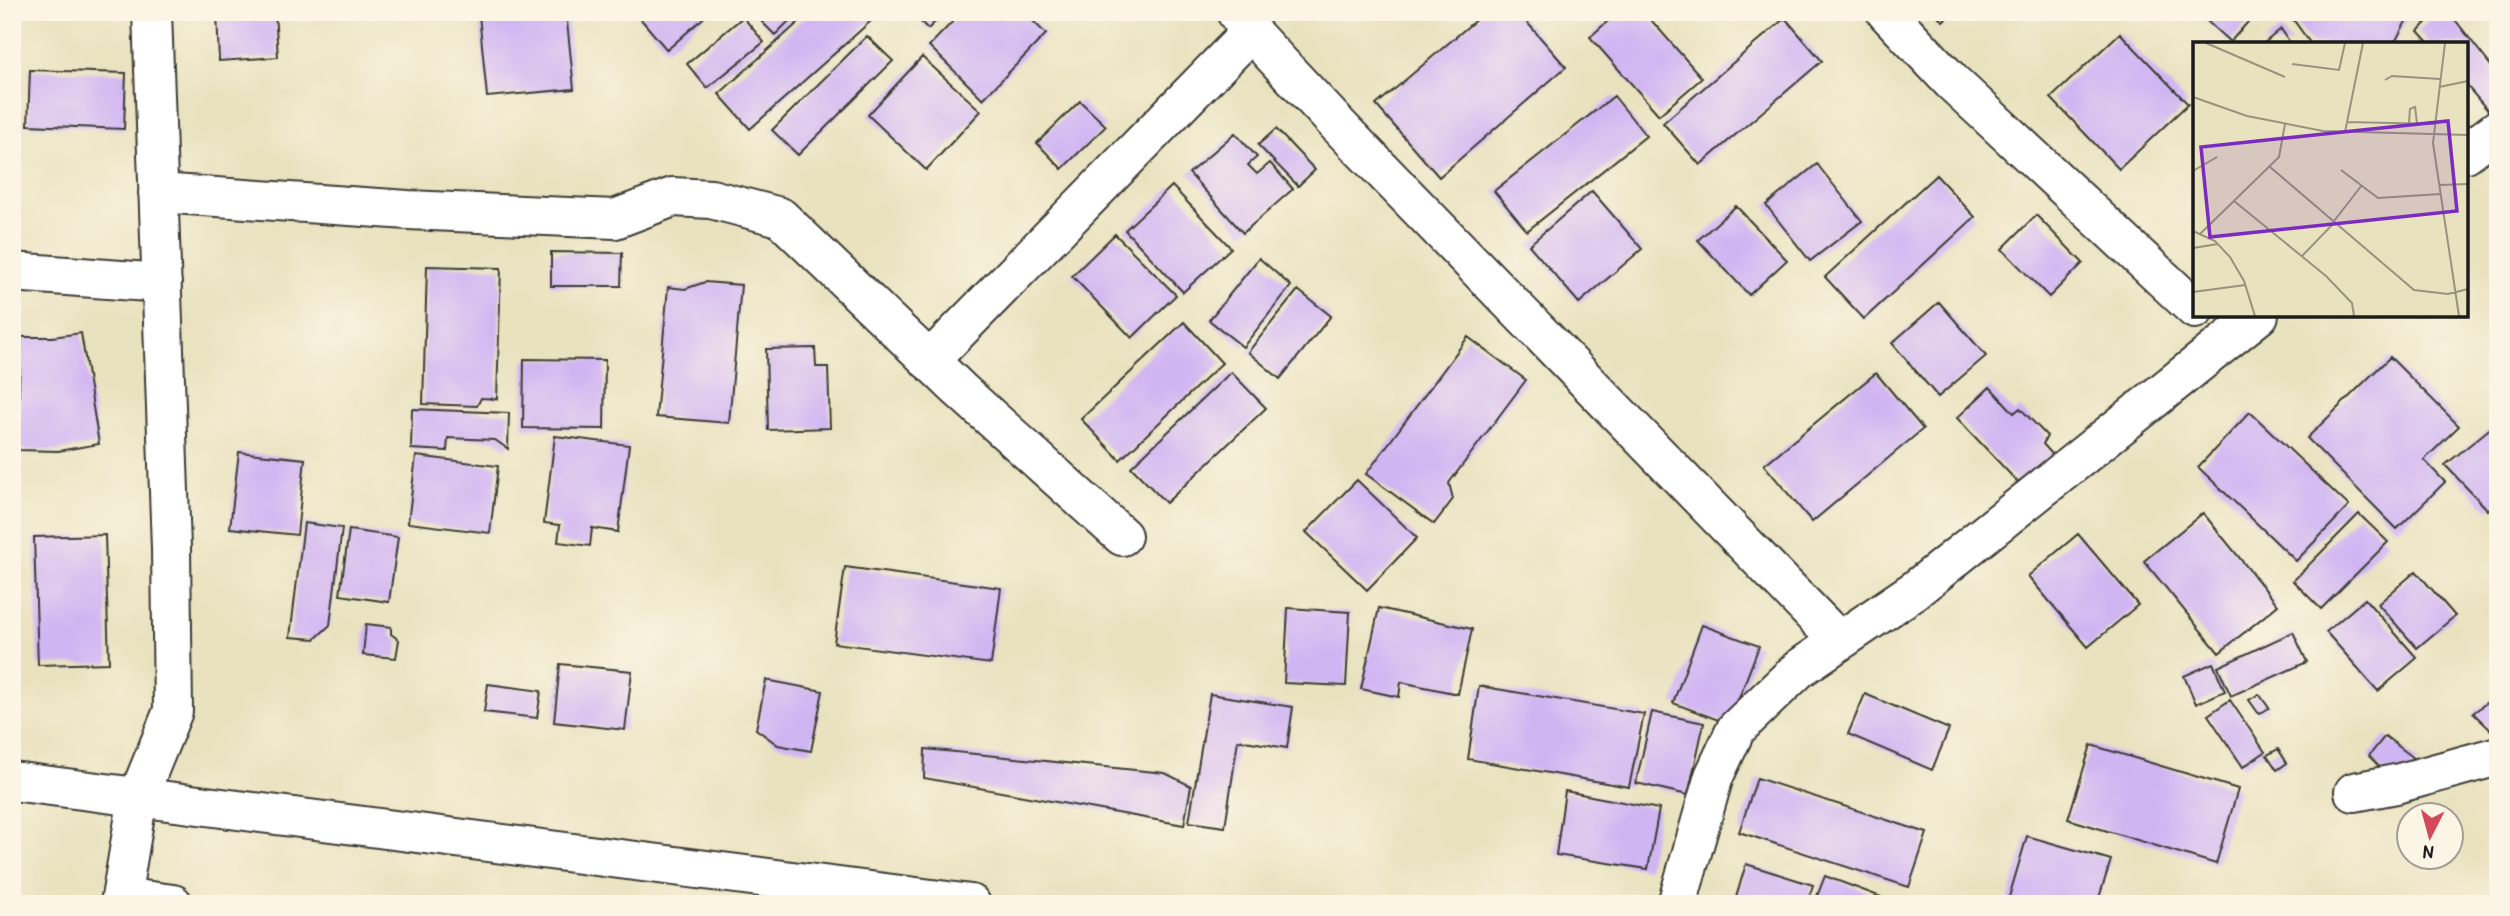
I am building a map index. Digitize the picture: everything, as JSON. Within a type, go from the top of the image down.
[{"type":"street","points":[[152,12],[172,548],[173,711],[138,797],[120,900],[173,904]]},
{"type":"street","points":[[1886,12],[1951,81],[2193,307]]},
{"type":"street","points":[[929,361],[1242,18],[1839,641]]},
{"type":"street","points":[[2468,152],[2498,129]]},
{"type":"street","points":[[158,193],[408,210],[615,219],[673,197],[711,199],[780,217],[929,361],[1122,536]]},
{"type":"street","points":[[12,272],[162,283]]},
{"type":"street","points":[[1677,904],[1714,776],[1736,729],[1800,668],[1915,590],[2214,327],[2252,317]]},
{"type":"street","points":[[2354,792],[2396,785],[2498,756]]},
{"type":"street","points":[[12,781],[971,904]]},
{"type":"building","points":[[217,12],[275,12],[278,57],[219,61]]},
{"type":"building","points":[[566,12],[574,89],[487,97],[479,14]]},
{"type":"building","points":[[644,12],[710,12],[667,50],[639,17]]},
{"type":"building","points":[[752,12],[798,12],[775,35]]},
{"type":"building","points":[[810,12],[881,12],[750,129],[719,94]]},
{"type":"building","points":[[911,12],[945,12],[928,29]]},
{"type":"building","points":[[962,12],[1024,12],[1046,34],[983,99],[929,46]]},
{"type":"building","points":[[1485,12],[1518,12],[1566,67],[1439,177],[1376,105]]},
{"type":"building","points":[[1618,12],[1644,12],[1702,78],[1659,115],[1590,37]]},
{"type":"building","points":[[1934,12],[1952,12],[1943,21]]},
{"type":"building","points":[[2197,12],[2257,12],[2230,42]]},
{"type":"building","points":[[2293,12],[2411,12],[2395,42],[2310,42],[2290,15]]},
{"type":"building","points":[[2436,12],[2449,12],[2498,75],[2498,105],[2490,113],[2468,87],[2468,42],[2428,42],[2418,31]]},
{"type":"building","points":[[743,17],[764,42],[707,88],[687,64]]},
{"type":"building","points":[[1785,18],[1822,61],[1700,165],[1663,123]]},
{"type":"building","points":[[2281,29],[2290,42],[2265,42]]},
{"type":"building","points":[[2120,33],[2188,104],[2119,169],[2051,98]]},
{"type":"building","points":[[867,36],[893,61],[798,155],[772,130]]},
{"type":"building","points":[[922,57],[981,111],[926,170],[868,115]]},
{"type":"building","points":[[30,70],[126,73],[124,129],[28,125]]},
{"type":"building","points":[[1614,96],[1646,136],[1527,231],[1494,191]]},
{"type":"building","points":[[1080,101],[1106,126],[1062,169],[1037,143]]},
{"type":"building","points":[[1276,129],[1315,170],[1298,186],[1258,145]]},
{"type":"building","points":[[1235,133],[1257,157],[1248,165],[1257,174],[1270,163],[1293,189],[1243,233],[1189,173]]},
{"type":"building","points":[[1817,164],[1862,221],[1810,261],[1766,205]]},
{"type":"building","points":[[1936,175],[1975,217],[1864,319],[1825,277]]},
{"type":"building","points":[[1172,186],[1231,248],[1183,292],[1125,230]]},
{"type":"building","points":[[1592,191],[1642,249],[1579,303],[1529,245]]},
{"type":"building","points":[[1736,206],[1787,260],[1749,295],[1698,240]]},
{"type":"building","points":[[2036,215],[2083,263],[2049,297],[2002,249]]},
{"type":"building","points":[[1115,234],[1176,295],[1132,338],[1072,276]]},
{"type":"building","points":[[551,252],[622,253],[621,286],[551,286]]},
{"type":"building","points":[[1259,258],[1291,286],[1243,347],[1209,320]]},
{"type":"building","points":[[427,266],[501,268],[497,399],[481,398],[477,406],[423,404]]},
{"type":"building","points":[[705,282],[741,285],[729,423],[656,417],[668,287],[685,289]]},
{"type":"building","points":[[1298,290],[1331,316],[1280,379],[1248,352]]},
{"type":"building","points":[[1939,302],[1986,356],[1938,397],[1892,343]]},
{"type":"building","points":[[1184,322],[1222,363],[1120,460],[1081,419]]},
{"type":"building","points":[[81,333],[99,444],[58,451],[18,450],[20,337]]},
{"type":"building","points":[[1468,337],[1526,380],[1449,483],[1453,499],[1434,524],[1366,474]]},
{"type":"building","points":[[815,348],[816,367],[828,367],[830,428],[768,430],[766,349]]},
{"type":"building","points":[[2390,357],[2459,426],[2424,460],[2445,482],[2397,529],[2307,438]]},
{"type":"building","points":[[524,359],[605,360],[604,429],[523,428]]},
{"type":"building","points":[[1231,372],[1266,408],[1166,503],[1131,467]]},
{"type":"building","points":[[1876,373],[1923,429],[1812,522],[1764,465]]},
{"type":"building","points":[[1990,387],[2014,413],[2020,408],[2047,436],[2043,444],[2061,464],[2029,494],[1957,418]]},
{"type":"building","points":[[412,409],[509,413],[508,449],[495,440],[448,438],[447,451],[411,449]]},
{"type":"building","points":[[2250,412],[2349,506],[2296,561],[2198,467]]},
{"type":"building","points":[[2498,422],[2498,501],[2488,510],[2445,465]]},
{"type":"building","points":[[555,436],[629,445],[618,532],[592,528],[590,546],[558,542],[560,525],[544,523]]},
{"type":"building","points":[[239,452],[305,459],[297,535],[230,528]]},
{"type":"building","points":[[416,456],[498,466],[490,533],[408,523]]},
{"type":"building","points":[[14,466],[17,495],[12,495]]},
{"type":"building","points":[[1357,480],[1417,538],[1367,590],[1306,532]]},
{"type":"building","points":[[2203,513],[2278,605],[2219,653],[2144,561]]},
{"type":"building","points":[[2359,514],[2388,542],[2321,609],[2293,581]]},
{"type":"building","points":[[304,523],[342,528],[330,625],[315,639],[290,637]]},
{"type":"building","points":[[349,530],[398,537],[389,602],[340,595]]},
{"type":"building","points":[[2078,534],[2138,605],[2088,647],[2028,576]]},
{"type":"building","points":[[105,535],[109,663],[38,665],[34,537]]},
{"type":"building","points":[[845,567],[1001,588],[991,664],[834,643]]},
{"type":"building","points":[[2416,571],[2455,616],[2417,648],[2378,604]]},
{"type":"building","points":[[2365,599],[2417,658],[2378,691],[2326,632]]},
{"type":"building","points":[[1288,608],[1350,612],[1346,686],[1284,683]]},
{"type":"building","points":[[1379,608],[1472,629],[1458,694],[1401,682],[1399,697],[1361,689]]},
{"type":"building","points":[[366,624],[391,627],[391,634],[399,640],[396,658],[363,655]]},
{"type":"building","points":[[1702,625],[1759,646],[1729,724],[1673,703]]},
{"type":"building","points":[[2293,632],[2307,662],[2231,696],[2218,667]]},
{"type":"building","points":[[2213,663],[2225,691],[2196,704],[2184,676]]},
{"type":"building","points":[[560,664],[632,671],[625,730],[554,722]]},
{"type":"building","points":[[766,680],[823,691],[811,751],[778,745],[756,729]]},
{"type":"building","points":[[488,684],[541,691],[537,718],[484,712]]},
{"type":"building","points":[[1479,686],[1644,714],[1629,787],[1468,759]]},
{"type":"building","points":[[1210,694],[1293,707],[1287,748],[1238,740],[1225,827],[1189,822]]},
{"type":"building","points":[[1865,694],[1949,729],[1932,770],[1848,734]]},
{"type":"building","points":[[2259,694],[2269,708],[2259,714],[2249,700]]},
{"type":"building","points":[[2498,694],[2498,737],[2473,713]]},
{"type":"building","points":[[2230,700],[2265,752],[2243,767],[2208,715]]},
{"type":"building","points":[[1652,712],[1704,723],[1688,795],[1636,783]]},
{"type":"building","points":[[2385,736],[2418,761],[2396,784],[2369,756]]},
{"type":"building","points":[[2091,745],[2238,789],[2216,864],[2068,819]]},
{"type":"building","points":[[925,749],[1165,773],[1191,786],[1184,825],[924,778]]},
{"type":"building","points":[[2278,749],[2287,763],[2277,770],[2267,755]]},
{"type":"building","points":[[1757,778],[1927,833],[1909,887],[1739,832]]},
{"type":"building","points":[[1565,791],[1659,809],[1648,869],[1556,855]]},
{"type":"building","points":[[2027,836],[2111,860],[2097,904],[2007,904]]},
{"type":"building","points":[[1746,864],[1813,885],[1807,904],[1734,904]]},
{"type":"building","points":[[1825,876],[1892,901],[1891,904],[1814,904]]}]
